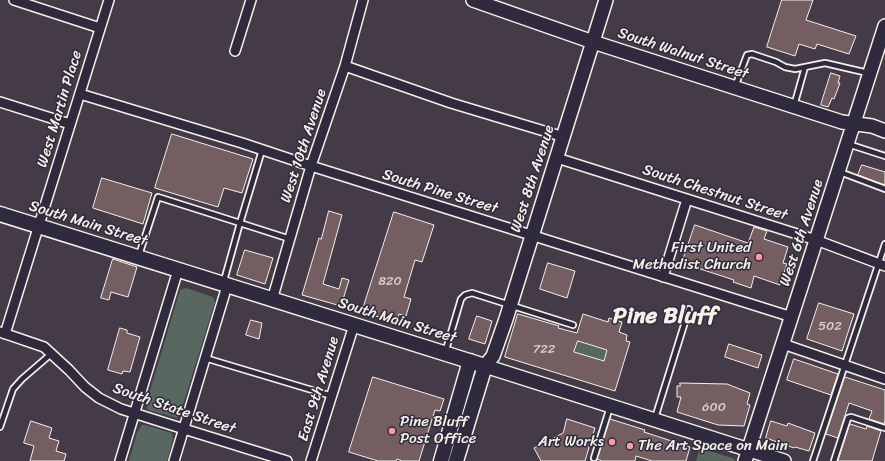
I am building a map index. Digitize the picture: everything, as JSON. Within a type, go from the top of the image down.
[{"type":"main road","name":"South Main Street","points":[[0,214],[485,366]]},
{"type":"main road","points":[[440,461],[470,361]]},
{"type":"main road","points":[[456,461],[485,366]]},
{"type":"street","points":[[14,0],[100,28]]},
{"type":"street","name":"West Martin Place","points":[[2,333],[38,226],[109,0]]},
{"type":"street","points":[[235,51],[251,0]]},
{"type":"street","name":"South Walnut Street","points":[[473,0],[593,42],[842,122],[872,126],[885,131]]},
{"type":"street","name":"West 8th Avenue","points":[[485,366],[493,356],[510,306],[606,0]]},
{"type":"street","name":"West 10th Avenue","points":[[272,300],[311,166],[345,66],[360,1]]},
{"type":"street","name":"West 6th Avenue","points":[[747,455],[885,26]]},
{"type":"street","points":[[345,66],[451,103],[564,136]]},
{"type":"street","name":"South Pine Street","points":[[80,94],[792,317]]},
{"type":"street","points":[[0,102],[70,124]]},
{"type":"street","name":"South Chestnut Street","points":[[557,158],[816,240],[882,264]]},
{"type":"street","points":[[663,277],[688,199]]},
{"type":"street","points":[[120,461],[178,270]]},
{"type":"street","points":[[174,461],[227,286]]},
{"type":"street","name":"East 9th Avenue","points":[[311,461],[354,325]]},
{"type":"street","name":"South State Street","points":[[2,333],[44,347],[70,370],[85,387],[99,398],[121,409],[287,461]]},
{"type":"street","points":[[783,344],[885,379]]},
{"type":"street","name":"South Main Street","points":[[485,366],[655,420],[747,455],[784,461]]},
{"type":"lane","points":[[735,87],[747,55],[752,54],[776,62],[785,67],[795,69],[825,63],[869,74]]},
{"type":"lane","points":[[794,106],[805,67]]},
{"type":"lane","points":[[847,144],[885,156]]},
{"type":"lane","points":[[227,286],[225,277],[262,150]]},
{"type":"lane","points":[[838,172],[885,189]]},
{"type":"lane","points":[[139,257],[158,197],[290,239]]},
{"type":"lane","points":[[813,461],[845,365],[882,264],[885,244]]},
{"type":"lane","points":[[445,353],[461,299],[465,295],[472,293],[573,325]]},
{"type":"lane","points":[[655,420],[689,309]]},
{"type":"lane","points":[[0,427],[13,389],[22,379],[51,354]]},
{"type":"lane","points":[[205,358],[332,396]]},
{"type":"lane","points":[[594,458],[610,405]]},
{"type":"lane","points":[[834,461],[848,418],[852,417],[885,428]]},
{"type":"green space","points":[[186,288],[213,297],[215,302],[180,414],[177,418],[148,410],[146,404],[180,290]]},
{"type":"green space","points":[[578,341],[607,350],[604,361],[574,352]]},
{"type":"green space","points":[[142,425],[172,433],[173,439],[167,461],[129,461],[137,433]]},
{"type":"green space","points":[[700,448],[735,459],[734,461],[696,461]]},
{"type":"building","points":[[782,0],[813,0],[806,20],[856,36],[849,54],[817,44],[815,49],[799,44],[795,56],[767,47]]},
{"type":"building","points":[[831,73],[840,76],[838,83],[840,83],[834,99],[832,98],[828,107],[821,105]]},
{"type":"building","points":[[172,134],[253,159],[242,193],[224,188],[218,207],[155,188]]},
{"type":"building","points":[[862,165],[885,172],[885,185],[858,175]]},
{"type":"building","points":[[102,178],[152,193],[143,224],[93,208]]},
{"type":"building","points":[[329,211],[342,215],[323,284],[339,289],[342,278],[349,280],[341,306],[302,295],[319,238],[321,239]]},
{"type":"building","points":[[394,212],[434,225],[422,262],[415,260],[404,297],[411,299],[406,316],[399,314],[396,322],[362,312]]},
{"type":"building","points":[[695,225],[748,243],[754,227],[767,231],[764,239],[788,247],[783,263],[787,264],[780,285],[754,276],[751,288],[733,282],[734,280],[682,263]]},
{"type":"building","points":[[245,250],[273,258],[265,284],[237,275]]},
{"type":"building","points":[[113,259],[137,267],[128,297],[111,292],[109,300],[101,298]]},
{"type":"building","points":[[548,263],[575,271],[567,298],[540,289]]},
{"type":"building","points":[[819,303],[854,314],[842,351],[807,339]]},
{"type":"building","points":[[518,314],[577,333],[583,314],[608,322],[609,318],[622,322],[619,332],[627,335],[626,341],[630,342],[615,391],[505,357]],"holes":[[[578,341],[607,350],[604,361],[574,352]]]},
{"type":"building","points":[[477,316],[492,321],[485,344],[469,339]]},
{"type":"building","points":[[251,320],[262,323],[259,339],[246,335]]},
{"type":"building","points":[[120,328],[127,330],[127,333],[140,337],[130,372],[123,371],[122,374],[108,370]]},
{"type":"building","points":[[729,344],[762,355],[758,368],[725,357]]},
{"type":"building","points":[[794,359],[838,374],[831,395],[787,380]]},
{"type":"building","name":"Pine Bluff Post Office","points":[[373,377],[444,399],[440,411],[435,410],[419,461],[402,461],[397,459],[396,461],[378,461],[349,452]]},
{"type":"building","points":[[845,377],[885,390],[885,420],[884,424],[869,419],[872,411],[849,403],[838,438],[826,434]]},
{"type":"building","points":[[680,383],[727,384],[750,393],[747,404],[750,405],[744,426],[718,425],[677,412],[681,397],[677,397],[677,386],[680,386]]},
{"type":"building","points":[[567,419],[595,428],[585,461],[541,461],[534,448],[563,433]]},
{"type":"building","points":[[610,419],[690,447],[686,461],[652,461],[636,456],[635,461],[602,461],[597,459]]},
{"type":"building","points":[[31,421],[52,428],[49,438],[59,441],[56,451],[66,454],[64,461],[30,461],[34,446],[24,443]]},
{"type":"building","points":[[771,421],[787,426],[788,423],[815,433],[809,451],[794,448],[766,438]]},
{"type":"building","points":[[850,424],[866,429],[867,426],[881,431],[872,461],[838,461]]},
{"type":"place","name":"First United Methodist Church","points":[[759,257]]},
{"type":"place","name":"Pine Bluff Post Office","points":[[392,431]]},
{"type":"place","name":"Art Works","points":[[612,442]]},
{"type":"place","name":"The Art Space on Main","points":[[630,446]]},
{"type":"district","name":"Pine Bluff","points":[[665,317]]}]
